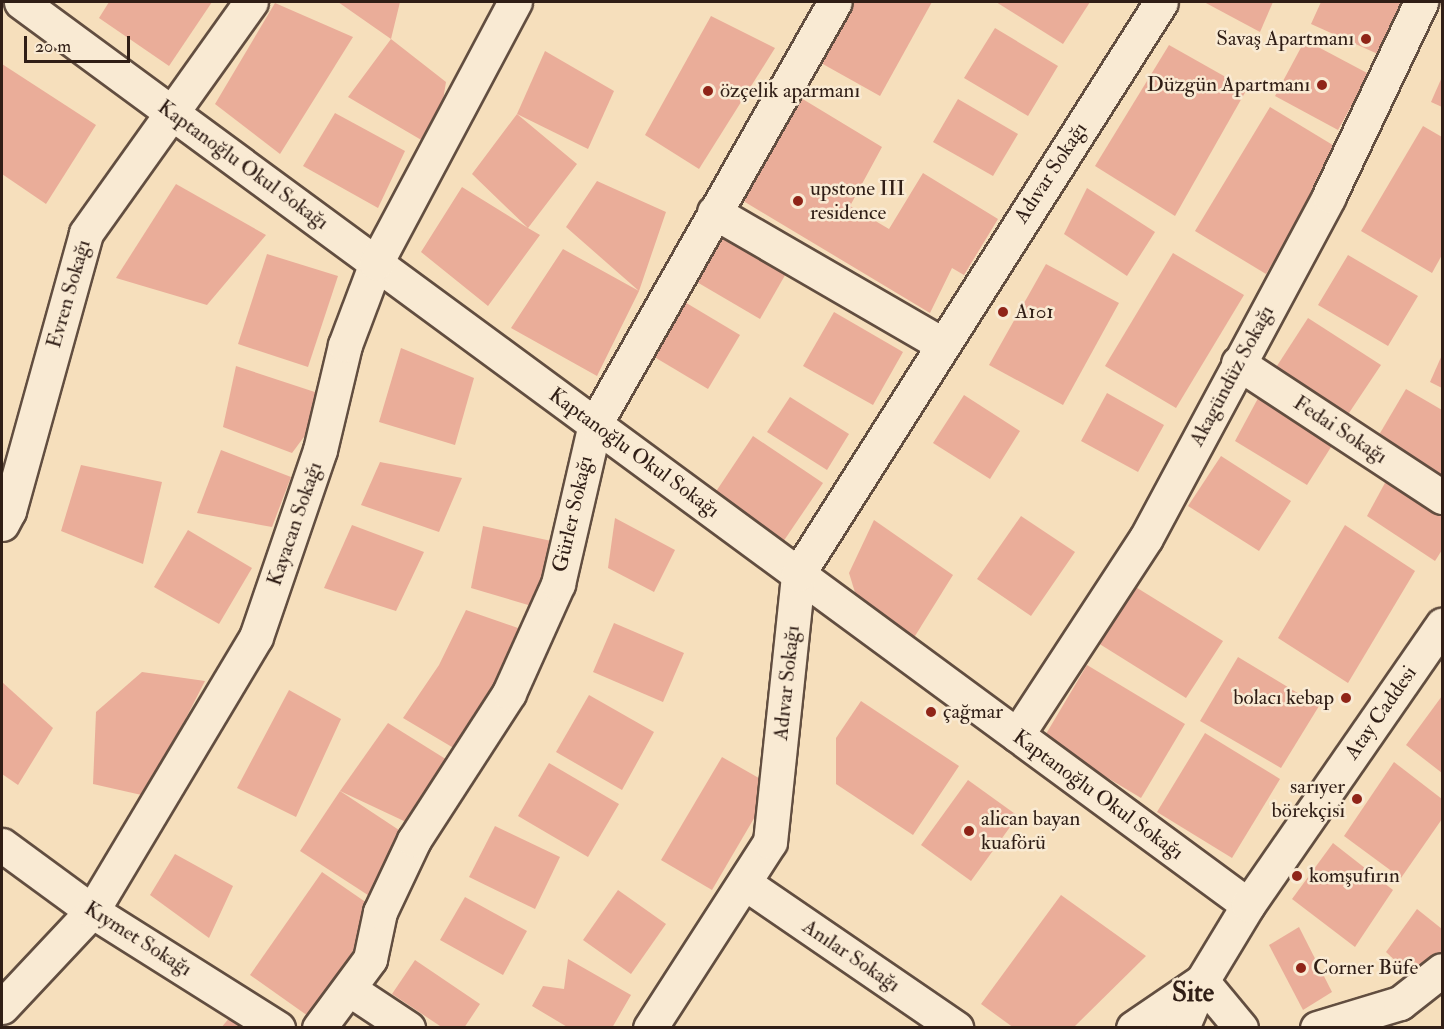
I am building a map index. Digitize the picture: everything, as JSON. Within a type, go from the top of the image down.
[{"type":"street","name":"Kaptanoğlu Okul Sokağı","points":[[21,2],[1248,905]]},
{"type":"street","name":"Evren Sokağı","points":[[2,524],[9,511],[86,233],[174,114],[251,2]]},
{"type":"street","name":"Kayacan Sokağı","points":[[2,1007],[92,911],[256,637],[320,450],[345,345],[376,263],[515,2]]},
{"type":"street","name":"Gürler Sokağı","points":[[319,1028],[370,959],[380,912],[414,840],[509,693],[558,584],[595,424],[835,2]]},
{"type":"street","name":"Adıvar Sokağı","points":[[650,1028],[746,884],[770,842],[798,574],[1161,2]]},
{"type":"street","name":"Akagündüz Sokağı","points":[[1017,735],[1146,538],[1329,196],[1421,2]]},
{"type":"street","points":[[714,212],[942,344]]},
{"type":"street","name":"Fedai Sokağı","points":[[1238,363],[1443,497]]},
{"type":"street","name":"Atay Caddesi","points":[[1182,1028],[1202,981],[1248,905],[1443,625]]},
{"type":"street","name":"Kıymet Sokağı","points":[[2,845],[92,911],[278,1028]]},
{"type":"street","name":"Anılar Sokağı","points":[[746,884],[957,1028]]},
{"type":"street","points":[[1317,1028],[1400,1003],[1443,970]]},
{"type":"street","points":[[1202,981],[1241,1028]]},
{"type":"street","name":"Atay Caddesi","points":[[1133,1028],[1202,981]]},
{"type":"street","points":[[349,990],[408,1028]]},
{"type":"building","points":[[109,2],[212,2],[169,66],[99,18]]},
{"type":"building","points":[[338,2],[400,2],[391,39]]},
{"type":"building","points":[[854,2],[932,2],[880,96],[821,63]]},
{"type":"building","points":[[996,2],[1090,2],[1063,44]]},
{"type":"building","points":[[1204,2],[1273,2],[1260,32]]},
{"type":"building","name":"Savaş Apartmanı","points":[[1321,2],[1404,2],[1380,55],[1311,24]]},
{"type":"building","points":[[275,3],[353,37],[280,154],[215,104]]},
{"type":"building","name":"özçelik aparmanı","points":[[711,16],[775,48],[699,169],[645,135]]},
{"type":"building","points":[[995,28],[1058,66],[1028,116],[964,78]]},
{"type":"building","points":[[391,39],[446,82],[435,148],[348,97]]},
{"type":"building","name":"Düzgün Apartmanı","points":[[1305,40],[1369,74],[1338,130],[1275,96]]},
{"type":"building","points":[[1169,45],[1247,89],[1175,216],[1095,166]]},
{"type":"building","points":[[545,51],[614,91],[588,149],[517,114]]},
{"type":"building","points":[[2,64],[96,125],[46,204],[2,174]]},
{"type":"building","points":[[1442,77],[1442,107],[1431,102]]},
{"type":"building","name":"upstone III residence","points":[[796,95],[882,147],[850,206],[889,229],[923,173],[998,219],[964,275],[952,268],[930,313],[735,196]]},
{"type":"building","points":[[958,99],[1018,134],[993,176],[933,142]]},
{"type":"building","points":[[1270,107],[1341,150],[1266,274],[1195,231]]},
{"type":"building","points":[[335,113],[405,151],[378,208],[303,166]]},
{"type":"building","points":[[517,114],[577,164],[528,228],[472,174]]},
{"type":"building","points":[[1423,126],[1442,137],[1442,255],[1432,273],[1361,231]]},
{"type":"building","points":[[597,181],[666,212],[639,291],[566,227]]},
{"type":"building","points":[[176,184],[266,235],[207,305],[116,278]]},
{"type":"building","points":[[462,187],[540,235],[488,306],[421,252]]},
{"type":"building","points":[[1087,188],[1155,232],[1127,276],[1064,234]]},
{"type":"building","points":[[717,229],[788,270],[760,319],[690,278]]},
{"type":"building","points":[[563,249],[639,291],[597,376],[511,328]]},
{"type":"building","points":[[1173,253],[1244,295],[1176,408],[1105,366]]},
{"type":"building","points":[[267,254],[338,276],[308,367],[238,344]]},
{"type":"building","points":[[1348,255],[1418,296],[1388,346],[1318,305]]},
{"type":"building","points":[[1046,264],[1119,303],[1063,405],[989,365]]},
{"type":"building","points":[[678,298],[740,335],[708,389],[646,352]]},
{"type":"building","points":[[834,312],[903,352],[873,405],[803,366]]},
{"type":"building","points":[[1308,318],[1381,365],[1347,416],[1275,369]]},
{"type":"building","points":[[401,348],[474,378],[455,445],[379,422]]},
{"type":"building","points":[[1442,355],[1442,388],[1430,382]]},
{"type":"building","points":[[236,366],[333,398],[292,453],[223,427]]},
{"type":"building","points":[[1263,389],[1338,436],[1307,485],[1235,441]]},
{"type":"building","points":[[1406,389],[1442,410],[1442,478],[1376,440]]},
{"type":"building","points":[[1107,393],[1164,425],[1138,472],[1081,441]]},
{"type":"building","points":[[964,395],[1020,431],[990,479],[933,443]]},
{"type":"building","points":[[790,397],[849,434],[827,470],[767,432]]},
{"type":"building","points":[[753,436],[823,483],[783,542],[713,496]]},
{"type":"building","points":[[221,450],[291,477],[272,527],[197,513]]},
{"type":"building","points":[[1221,456],[1291,501],[1259,551],[1188,506]]},
{"type":"building","points":[[380,462],[462,478],[439,532],[361,505]]},
{"type":"building","points":[[81,465],[162,482],[143,564],[61,531]]},
{"type":"building","points":[[1392,470],[1442,504],[1442,550],[1435,561],[1367,516]]},
{"type":"building","points":[[1021,516],[1075,552],[1031,616],[977,579]]},
{"type":"building","points":[[615,518],[675,550],[654,592],[608,568]]},
{"type":"building","points":[[874,520],[953,575],[910,644],[862,615],[849,573]]},
{"type":"building","points":[[352,525],[424,552],[396,611],[324,588]]},
{"type":"building","points":[[1345,525],[1415,571],[1348,683],[1278,638]]},
{"type":"building","points":[[483,526],[565,544],[545,610],[471,588]]},
{"type":"building","points":[[188,530],[252,568],[219,624],[154,587]]},
{"type":"building","points":[[1134,586],[1223,641],[1186,698],[1098,643]]},
{"type":"building","points":[[466,610],[535,634],[457,750],[403,718],[439,665]]},
{"type":"building","points":[[614,623],[684,653],[663,702],[593,672]]},
{"type":"building","points":[[1238,657],[1319,706],[1281,768],[1200,721]]},
{"type":"building","points":[[1087,665],[1185,724],[1141,798],[1043,739]]},
{"type":"building","points":[[142,672],[205,681],[146,796],[93,784],[96,712]]},
{"type":"building","points":[[2,682],[53,728],[18,785],[2,774]]},
{"type":"building","points":[[289,690],[341,719],[296,817],[237,788]]},
{"type":"building","points":[[589,695],[654,732],[622,790],[556,752]]},
{"type":"building","points":[[1442,696],[1442,773],[1406,745]]},
{"type":"building","points":[[861,701],[959,766],[913,835],[836,784],[836,738]]},
{"type":"building","points":[[388,723],[460,768],[421,829],[340,791]]},
{"type":"building","points":[[1205,733],[1280,779],[1232,858],[1157,812]]},
{"type":"building","points":[[722,757],[773,786],[712,890],[661,860]]},
{"type":"building","points":[[1394,762],[1442,799],[1442,819],[1401,878],[1344,836]]},
{"type":"building","points":[[549,763],[619,804],[588,857],[518,816]]},
{"type":"building","name":"alican bayan kuaförü","points":[[968,780],[1018,816],[971,881],[921,845]]},
{"type":"building","points":[[340,791],[414,840],[374,899],[300,851]]},
{"type":"building","points":[[495,826],[560,857],[535,909],[469,877]]},
{"type":"building","points":[[1333,843],[1393,890],[1355,947],[1292,899]]},
{"type":"building","points":[[175,854],[233,886],[209,938],[150,895]]},
{"type":"building","points":[[322,872],[380,912],[308,1016],[250,975]]},
{"type":"building","points":[[618,890],[666,924],[631,974],[583,940]]},
{"type":"building","points":[[1061,895],[1146,956],[1073,1028],[1014,1028],[981,1004]]},
{"type":"building","points":[[465,897],[527,931],[503,975],[440,940]]},
{"type":"building","points":[[1417,909],[1442,929],[1442,965],[1419,983],[1386,952]]},
{"type":"building","name":"Corner Büfe","points":[[1299,927],[1332,992],[1303,1010],[1269,945]]},
{"type":"building","points":[[568,959],[631,995],[612,1028],[569,1028],[532,1006],[543,986],[564,989]]},
{"type":"building","points":[[415,960],[480,1004],[464,1028],[443,1028],[392,994]]},
{"type":"building","points":[[230,1017],[243,1028],[221,1028]]},
{"type":"place","name":"Savaş Apartmanı","points":[[1366,39]]},
{"type":"place","name":"Düzgün Apartmanı","points":[[1322,85]]},
{"type":"place","name":"özçelik aparmanı","points":[[708,91]]},
{"type":"place","name":"upstone III residence","points":[[798,201]]},
{"type":"place","name":"A101","points":[[1003,312]]},
{"type":"place","name":"bolacı kebap","points":[[1346,698]]},
{"type":"place","name":"çağmar","points":[[931,712]]},
{"type":"place","name":"sarıyer börekçisi","points":[[1357,799]]},
{"type":"place","name":"alican bayan kuaförü","points":[[969,831]]},
{"type":"place","name":"komşufırın","points":[[1297,876]]},
{"type":"place","name":"Corner Büfe","points":[[1301,968]]},
{"type":"district","name":"Site","points":[[1193,993]]}]
